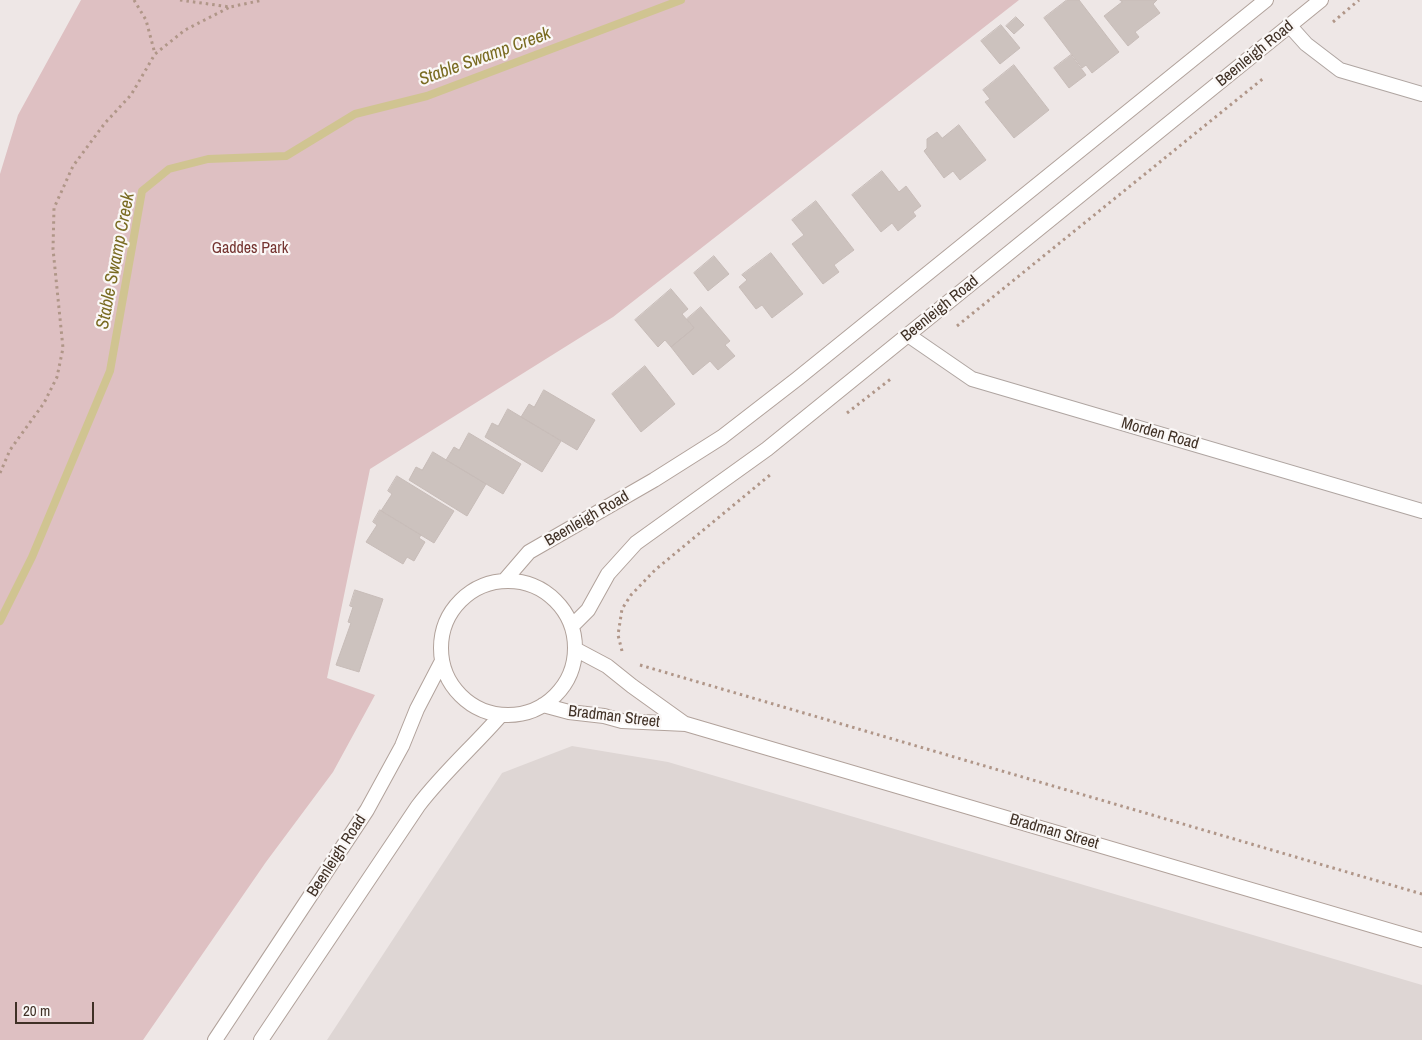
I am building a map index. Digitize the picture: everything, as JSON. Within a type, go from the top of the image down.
[{"type":"main road","name":"Beenleigh Road","points":[[504,581],[529,552],[654,480],[722,437],[797,379],[1266,0]]},
{"type":"main road","name":"Beenleigh Road","points":[[572,626],[588,610],[608,574],[636,542],[767,449],[1321,0]]},
{"type":"main road","points":[[1289,25],[1306,44],[1340,70],[1422,94]]},
{"type":"main road","name":"Morden Road","points":[[908,335],[972,379],[1422,511]]},
{"type":"main road","points":[[504,581],[525,583],[545,592],[562,607],[572,626],[575,649],[571,671],[560,691],[543,706],[523,714],[501,715],[481,710],[463,698],[449,681],[442,661],[441,638],[448,616],[462,598],[481,586],[504,581]]},
{"type":"main road","name":"Bradman Street","points":[[575,649],[607,666],[686,724]]},
{"type":"main road","name":"Beenleigh Road","points":[[215,1040],[367,810],[402,746],[417,709],[442,661]]},
{"type":"main road","name":"Bradman Street","points":[[543,706],[569,712],[604,716],[622,721],[686,724],[1422,940]]},
{"type":"main road","points":[[261,1040],[418,806],[435,783],[475,745],[501,715]]},
{"type":"path","points":[[134,0],[146,20],[155,54]]},
{"type":"path","points":[[180,0],[230,7]]},
{"type":"path","points":[[0,473],[10,450],[44,403],[57,377],[63,348],[53,249],[54,208],[73,166],[105,123],[132,95],[155,54],[185,30],[230,7],[263,0]]},
{"type":"path","points":[[1333,22],[1359,0]]},
{"type":"path","points":[[957,326],[1265,78]]},
{"type":"path","points":[[840,419],[892,378]]},
{"type":"path","points":[[627,655],[622,651],[618,635],[622,609],[631,595],[655,570],[772,473]]},
{"type":"path","points":[[637,664],[1422,894]]},
{"type":"shaded area","points":[[572,746],[668,762],[1422,985],[1422,1040],[327,1040],[502,773]]},
{"type":"green space","name":"Gaddes Park","points":[[81,0],[1019,0],[613,317],[370,469],[327,678],[375,695],[333,772],[266,862],[143,1040],[0,1040],[0,174],[18,115]]},
{"type":"building","points":[[1067,0],[1079,0],[1119,52],[1092,73],[1086,65],[1082,68],[1044,18]]},
{"type":"building","points":[[1120,0],[1157,0],[1153,4],[1160,13],[1135,32],[1139,37],[1128,46],[1104,16],[1122,2]]},
{"type":"building","points":[[1016,17],[1024,25],[1014,34],[1006,26]]},
{"type":"building","points":[[1001,25],[1020,48],[1000,64],[981,41]]},
{"type":"building","points":[[1071,55],[1086,75],[1069,88],[1054,68]]},
{"type":"building","points":[[1014,65],[1049,110],[1014,138],[985,102],[990,99],[983,90]]},
{"type":"building","points":[[959,125],[986,160],[960,180],[953,171],[944,178],[924,151],[927,148],[927,139],[937,132],[942,138]]},
{"type":"building","points":[[882,171],[899,192],[906,186],[921,206],[913,212],[916,216],[898,231],[892,223],[881,232],[852,195]]},
{"type":"building","points":[[816,201],[854,250],[834,265],[839,272],[823,284],[792,244],[804,235],[792,220]]},
{"type":"building","points":[[771,253],[803,294],[772,318],[762,305],[756,309],[739,287],[747,280],[742,275]]},
{"type":"building","points":[[714,256],[729,274],[708,291],[694,273]]},
{"type":"building","points":[[671,289],[688,309],[682,314],[694,328],[671,347],[665,340],[658,347],[635,320]]},
{"type":"building","points":[[701,307],[730,341],[725,345],[735,356],[718,370],[710,361],[693,375],[671,347],[694,328],[687,319]]},
{"type":"building","points":[[645,366],[675,404],[641,432],[612,394]]},
{"type":"building","points":[[544,390],[595,420],[577,450],[521,417],[529,404],[534,407]]},
{"type":"building","points":[[508,409],[561,441],[542,472],[485,437],[492,423],[498,426]]},
{"type":"building","points":[[469,433],[521,464],[503,494],[446,460],[454,447],[459,450]]},
{"type":"building","points":[[433,452],[486,484],[467,516],[409,480],[416,467],[422,470]]},
{"type":"building","points":[[397,476],[454,511],[434,543],[381,511],[392,494],[388,491]]},
{"type":"building","points":[[380,510],[421,535],[419,538],[425,542],[414,561],[407,557],[403,564],[366,542],[377,525],[373,522]]},
{"type":"building","points":[[355,590],[383,599],[359,672],[336,665],[351,623],[348,622],[353,607],[350,606]]},
{"type":"waterway","name":"Stable Swamp Creek","points":[[0,621],[32,557],[110,371],[142,191],[169,169],[208,159],[286,156],[355,114],[427,96],[681,0]]}]
